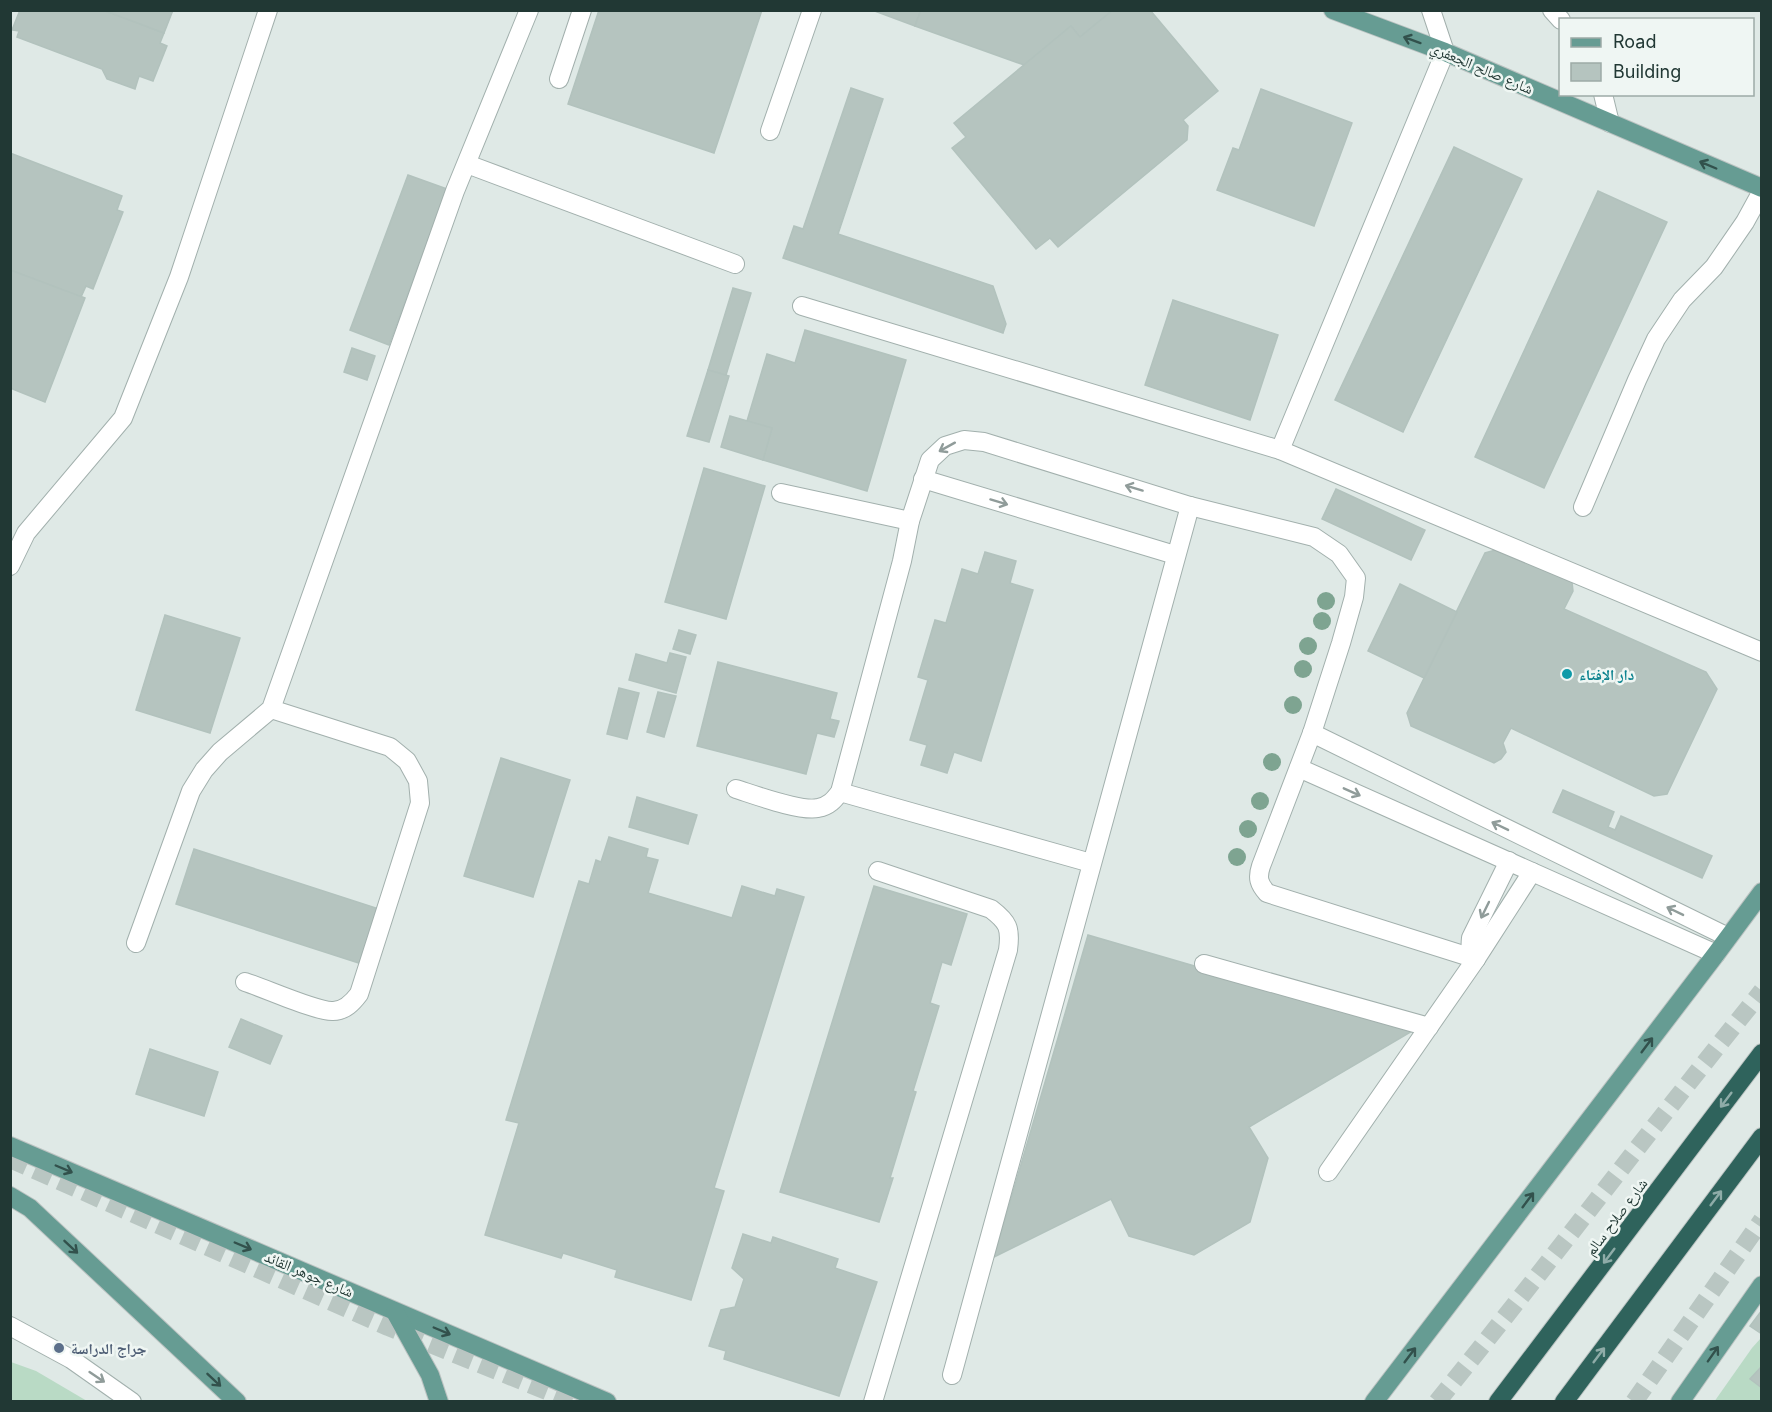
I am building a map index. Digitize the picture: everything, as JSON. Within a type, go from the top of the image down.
[{"type":"highway","name":"شارع صلاح سالم","points":[[1498,1401],[1761,1053]]},
{"type":"highway","points":[[1564,1401],[1761,1137]]},
{"type":"main road","name":"شارع صالح الجعفري","points":[[1332,10],[1445,52],[1761,190]]},
{"type":"main road","points":[[1374,1401],[1761,892]]},
{"type":"main road","name":"شارع جوهر القائد","points":[[10,1146],[608,1401]]},
{"type":"main road","points":[[10,1196],[30,1208],[237,1401]]},
{"type":"main road","points":[[1680,1401],[1761,1285]]},
{"type":"main road","points":[[395,1312],[430,1375],[439,1401]]},
{"type":"lane","points":[[10,566],[26,533],[123,418],[178,277],[268,10]]},
{"type":"lane","points":[[136,943],[195,784],[220,752],[272,709],[455,191],[529,10]]},
{"type":"lane","points":[[559,79],[582,10]]},
{"type":"lane","points":[[770,131],[812,10]]},
{"type":"lane","points":[[1280,450],[1445,52],[1431,10]]},
{"type":"lane","points":[[1603,96],[1610,123]]},
{"type":"lane","points":[[467,164],[735,264]]},
{"type":"lane","points":[[1583,507],[1636,380],[1656,339],[1682,300],[1714,267],[1745,222],[1761,190]]},
{"type":"lane","points":[[802,306],[1280,450],[1761,652]]},
{"type":"lane","points":[[736,789],[801,807],[817,809],[831,803],[840,792],[902,561],[910,520],[930,460],[945,446],[964,440],[984,442],[1190,506],[1314,537],[1339,554],[1356,578],[1354,597],[1312,733],[1261,866],[1258,876],[1260,885],[1267,893],[1476,959]]},
{"type":"lane","points":[[923,478],[1175,555]]},
{"type":"lane","points":[[781,493],[910,520]]},
{"type":"lane","points":[[952,1375],[1190,506]]},
{"type":"lane","points":[[245,981],[318,1008],[334,1011],[349,1006],[359,993],[420,803],[418,781],[407,761],[390,747],[272,709]]},
{"type":"lane","points":[[1312,733],[1728,937]]},
{"type":"lane","points":[[1299,768],[1716,954]]},
{"type":"lane","points":[[840,792],[1091,863]]},
{"type":"lane","points":[[1476,959],[1470,946],[1472,938],[1509,861]]},
{"type":"lane","points":[[873,1401],[1004,961],[1010,933],[1004,918],[991,909],[878,871]]},
{"type":"lane","points":[[1328,1172],[1476,959],[1532,872]]},
{"type":"lane","points":[[1587,897],[1599,874]]},
{"type":"lane","points":[[1204,963],[1429,1027]]},
{"type":"lane","points":[[10,1326],[71,1359],[132,1401]]},
{"type":"green space","points":[[1761,1338],[1761,1401],[1714,1402],[1752,1348]]},
{"type":"green space","points":[[11,1362],[36,1371],[87,1401],[11,1401]]},
{"type":"building","points":[[20,10],[103,10],[164,33],[160,43],[167,46],[153,81],[139,76],[135,89],[107,79],[102,69],[17,37],[19,31],[12,30]]},
{"type":"building","points":[[103,10],[173,10],[164,33]]},
{"type":"building","points":[[599,10],[762,10],[714,153],[568,104]]},
{"type":"building","points":[[872,10],[921,10],[915,26]]},
{"type":"building","points":[[921,10],[1113,10],[1080,37],[1071,26],[1024,65],[915,26]]},
{"type":"building","points":[[1113,10],[1150,10],[1218,91],[1183,120],[1188,126],[1187,140],[1058,247],[1050,238],[1036,249],[952,148],[966,137],[954,123],[1071,26],[1080,37]]},
{"type":"building","points":[[851,88],[883,99],[838,234],[993,286],[1006,324],[1003,333],[783,258],[794,226],[803,229]]},
{"type":"building","points":[[1261,89],[1352,123],[1314,226],[1217,190],[1233,148],[1239,150]]},
{"type":"building","points":[[1454,147],[1522,179],[1403,432],[1335,400]]},
{"type":"building","points":[[10,153],[122,196],[117,210],[123,212],[93,289],[86,286],[81,297],[10,270]]},
{"type":"building","points":[[408,175],[447,189],[389,345],[350,330]]},
{"type":"building","points":[[1598,191],[1667,222],[1544,488],[1475,457]]},
{"type":"building","points":[[10,270],[85,298],[45,402],[10,388]]},
{"type":"building","points":[[733,288],[751,293],[726,375],[708,370]]},
{"type":"building","points":[[1173,300],[1278,335],[1250,420],[1145,385]]},
{"type":"building","points":[[805,330],[906,360],[867,491],[763,460],[772,428],[747,421],[767,354],[795,363]]},
{"type":"building","points":[[352,348],[375,356],[367,380],[344,372]]},
{"type":"building","points":[[708,370],[729,376],[709,442],[687,436]]},
{"type":"building","points":[[730,416],[772,428],[763,460],[721,447]]},
{"type":"building","points":[[704,468],[765,486],[726,619],[665,602]]},
{"type":"building","points":[[1336,489],[1425,530],[1411,560],[1322,519]]},
{"type":"building","name":"دار الإفتاء","points":[[1499,549],[1572,582],[1573,591],[1564,609],[1706,672],[1717,689],[1667,794],[1654,796],[1511,728],[1503,743],[1506,752],[1494,763],[1411,726],[1407,713],[1485,553]]},
{"type":"building","points":[[985,552],[1016,561],[1010,583],[1033,590],[981,761],[954,752],[947,773],[921,765],[927,745],[910,740],[928,680],[918,677],[935,620],[946,623],[962,569],[978,574]]},
{"type":"building","points":[[1400,584],[1457,612],[1424,678],[1368,651]]},
{"type":"building","points":[[165,615],[240,638],[210,733],[136,710]]},
{"type":"building","points":[[679,630],[696,635],[690,654],[673,649]]},
{"type":"building","points":[[670,653],[686,657],[676,693],[629,680],[636,654],[667,663]]},
{"type":"building","points":[[718,662],[837,693],[830,719],[839,721],[834,737],[817,733],[806,774],[697,746]]},
{"type":"building","points":[[619,688],[639,693],[627,739],[607,734]]},
{"type":"building","points":[[658,692],[676,696],[664,737],[647,732]]},
{"type":"building","points":[[501,758],[570,780],[533,897],[464,876]]},
{"type":"building","points":[[1563,790],[1614,812],[1608,827],[1615,830],[1621,816],[1712,856],[1702,878],[1553,812]]},
{"type":"building","points":[[637,797],[697,815],[688,844],[629,827]]},
{"type":"building","points":[[609,837],[648,849],[646,857],[658,860],[648,893],[732,918],[742,886],[775,896],[777,889],[804,897],[714,1188],[724,1191],[691,1300],[615,1277],[617,1270],[563,1253],[561,1258],[485,1235],[519,1123],[506,1120],[579,881],[589,884],[596,860],[601,862]]},
{"type":"building","points":[[194,849],[385,911],[368,966],[176,904]]},
{"type":"building","points":[[874,886],[967,914],[951,965],[942,962],[930,1003],[939,1006],[913,1091],[916,1092],[879,1222],[780,1192]]},
{"type":"building","points":[[1088,935],[1414,1030],[1249,1127],[1268,1158],[1250,1222],[1194,1255],[1129,1236],[1111,1199],[994,1257]]},
{"type":"building","points":[[241,1019],[282,1036],[270,1064],[229,1047]]},
{"type":"building","points":[[150,1049],[218,1072],[204,1116],[136,1094]]},
{"type":"building","points":[[743,1234],[771,1243],[773,1237],[838,1259],[835,1268],[877,1282],[839,1396],[724,1359],[726,1351],[709,1346],[721,1310],[735,1307],[744,1279],[732,1268]]},
{"type":"building","points":[[1762,1310],[1762,1334],[1750,1326]]},
{"type":"building","points":[[1762,1366],[1762,1388],[1750,1379]]},
{"type":"tunnel","points":[[1437,1402],[1762,991]]},
{"type":"tunnel","points":[[10,1159],[388,1327],[574,1402]]},
{"type":"tunnel","points":[[1634,1402],[1762,1220]]},
{"type":"place","name":"دار الإفتاء","points":[[1567,674]]},
{"type":"place","name":"جراج الدراسة","points":[[59,1348]]}]
